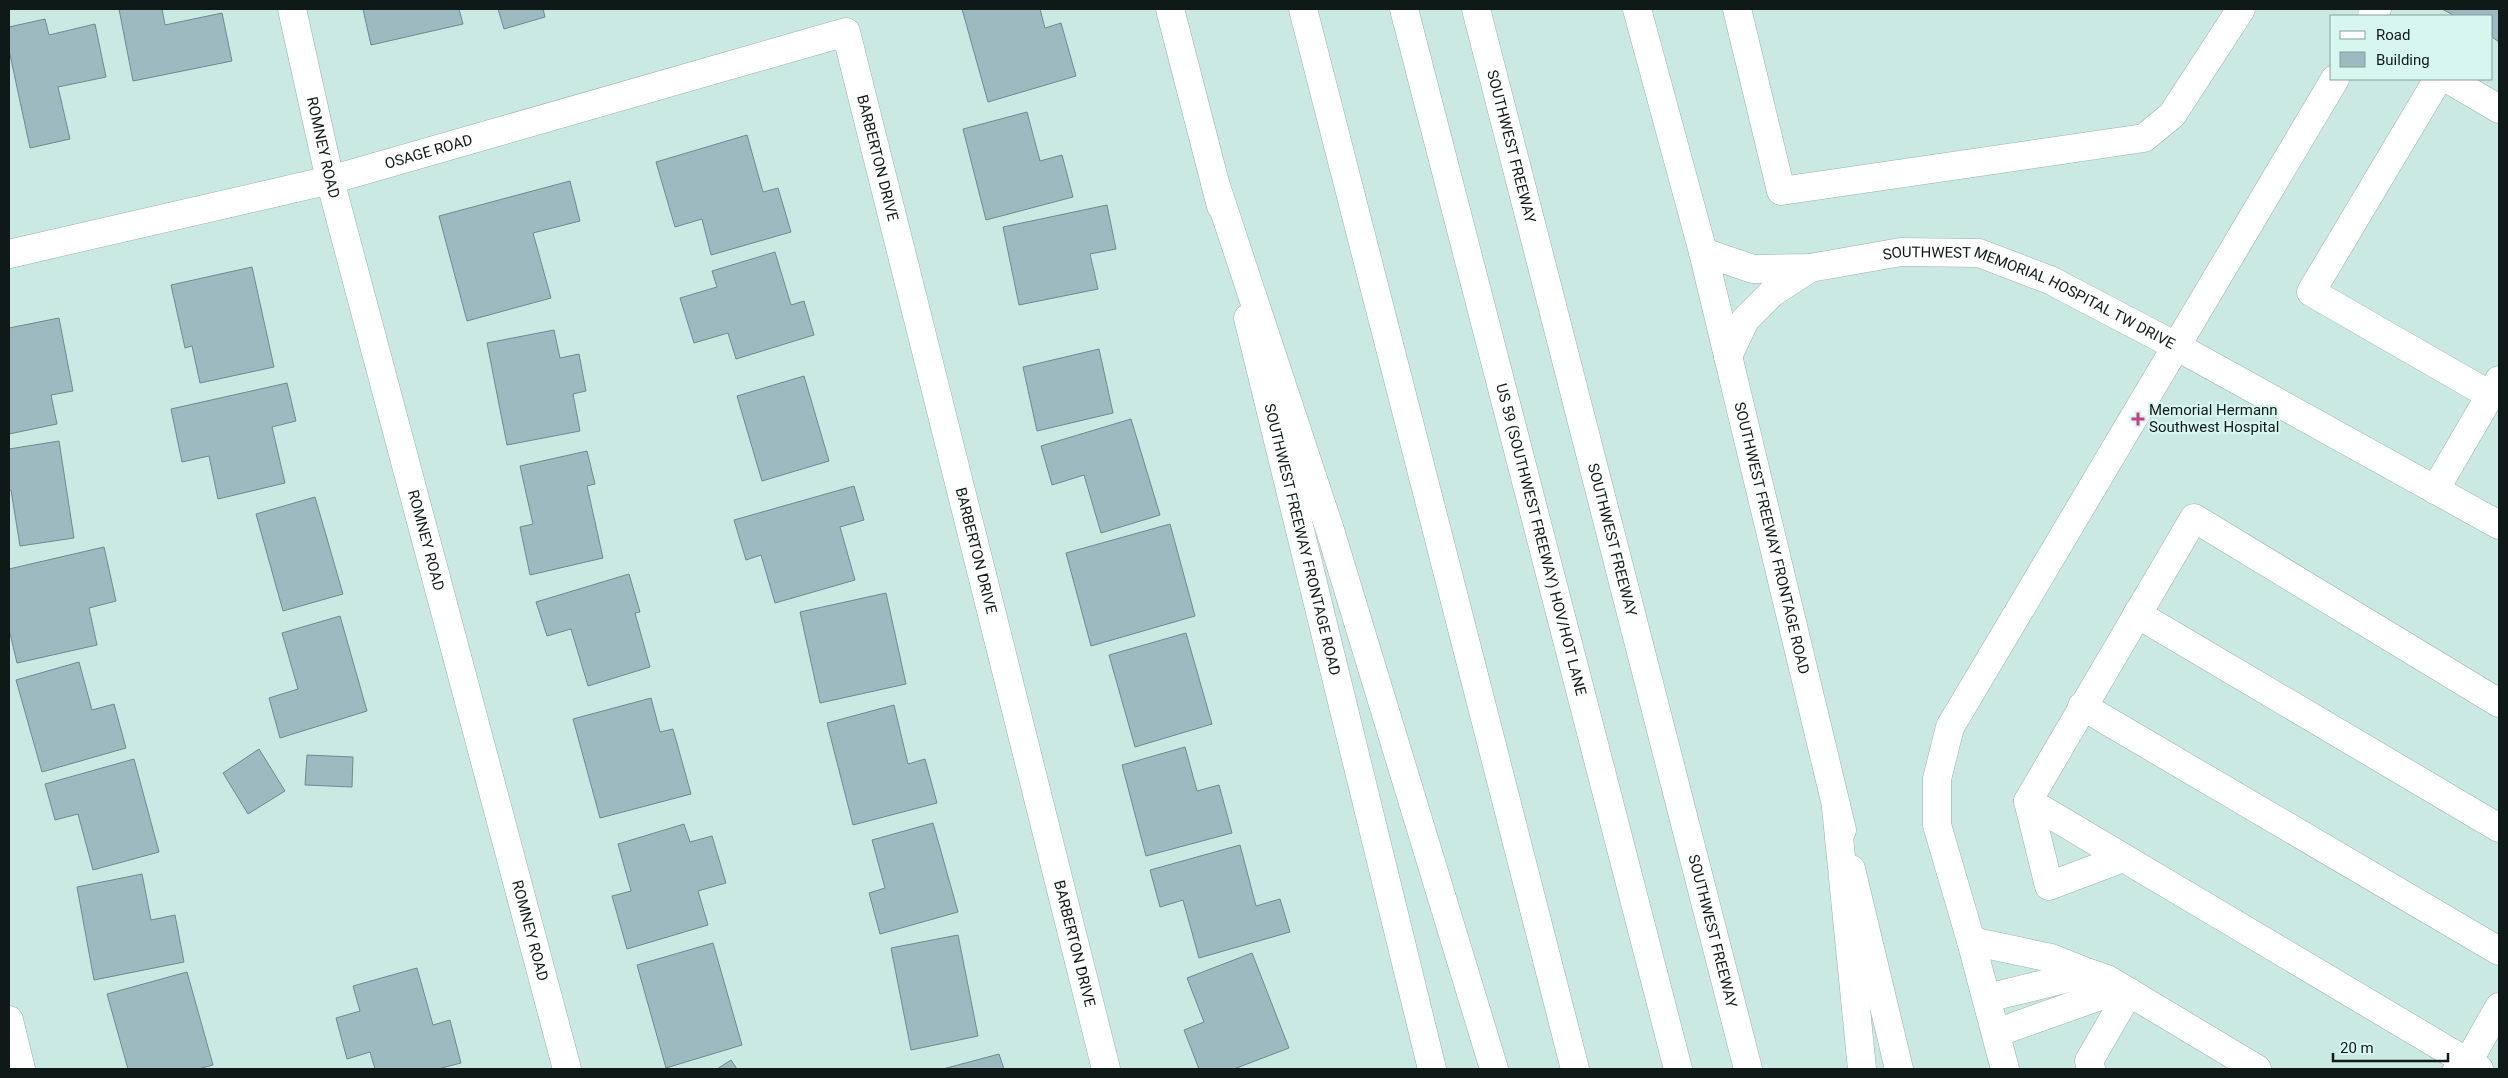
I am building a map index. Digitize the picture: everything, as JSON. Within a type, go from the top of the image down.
[{"type":"main road","name":"ROMNEY ROAD","points":[[292,9],[330,180],[567,1069]]},
{"type":"main road","name":"SOUTHWEST FREEWAY FRONTAGE ROAD","points":[[1170,9],[1215,183],[1432,1069]]},
{"type":"main road","points":[[1303,9],[1575,1069]]},
{"type":"main road","name":"US 59 (SOUTHWEST FREEWAY) HOV/HOT LANE","points":[[1404,9],[1678,1069]]},
{"type":"main road","name":"SOUTHWEST FREEWAY","points":[[1476,9],[1748,1069]]},
{"type":"main road","name":"SOUTHWEST FREEWAY FRONTAGE ROAD","points":[[1637,9],[1703,252],[1899,1069]]},
{"type":"main road","points":[[1738,9],[1781,191],[2144,138],[2172,115],[2241,9]]},
{"type":"main road","name":"OSAGE ROAD","points":[[9,254],[330,180],[846,32]]},
{"type":"main road","name":"BARBERTON DRIVE","points":[[846,32],[1106,1069]]},
{"type":"main road","name":"SOUTHWEST MEMORIAL HOSPITAL TW DRIVE","points":[[1703,252],[1753,269],[1810,268],[1901,252],[1979,253],[2050,280],[2176,346],[2334,80]]},
{"type":"main road","points":[[2435,490],[2495,388],[2311,292],[2437,80]]},
{"type":"main road","points":[[2450,80],[2499,109]]},
{"type":"main road","points":[[1215,183],[1330,530],[1494,1069]]},
{"type":"main road","name":"SOUTHWEST MEMORIAL HOSPITAL TW DRIVE","points":[[1728,356],[1745,320],[1772,294],[1810,268]]},
{"type":"main road","points":[[2005,1069],[1971,941],[1937,825],[1937,779],[1950,727],[2176,346],[2499,525]]},
{"type":"main road","points":[[2123,858],[2048,886],[2028,802],[2082,706],[2194,518],[2499,702]]},
{"type":"main road","points":[[2137,614],[2499,828]]},
{"type":"main road","points":[[2082,706],[2499,951]]},
{"type":"main road","points":[[2028,802],[2468,1068],[2499,1008]]},
{"type":"main road","points":[[1836,807],[1862,1069]]},
{"type":"main road","points":[[1971,941],[2051,958],[2107,979],[2257,1069]]},
{"type":"main road","points":[[1986,998],[2089,973]]},
{"type":"main road","points":[[1996,1033],[2100,996],[2130,992]]},
{"type":"main road","points":[[2091,1069],[2089,1061],[2130,992]]},
{"type":"main road","points":[[9,1020],[21,1069]]},
{"type":"building","points":[[119,9],[162,9],[165,25],[222,13],[232,61],[133,81]]},
{"type":"building","points":[[363,9],[459,9],[463,24],[371,45]]},
{"type":"building","points":[[498,9],[543,9],[545,17],[504,29]]},
{"type":"building","points":[[962,9],[1040,9],[1045,28],[1061,23],[1076,76],[988,102]]},
{"type":"building","points":[[2442,9],[2499,9],[2499,42],[2493,38],[2493,15],[2453,15]]},
{"type":"building","points":[[45,19],[49,35],[95,24],[106,77],[58,87],[70,139],[30,148],[9,50],[9,27]]},
{"type":"building","points":[[1027,112],[1040,161],[1062,155],[1073,197],[986,220],[963,129]]},
{"type":"building","points":[[747,135],[763,192],[778,188],[791,232],[711,255],[702,219],[675,227],[656,162]]},
{"type":"building","points":[[570,181],[580,221],[533,233],[551,298],[467,321],[439,216]]},
{"type":"building","points":[[1107,205],[1116,249],[1090,254],[1098,289],[1019,305],[1003,227]]},
{"type":"building","points":[[775,252],[791,305],[804,301],[814,335],[736,359],[728,333],[694,343],[680,298],[717,287],[712,271]]},
{"type":"building","points":[[252,267],[274,367],[200,383],[192,346],[185,348],[171,285]]},
{"type":"building","points":[[59,318],[73,391],[51,395],[57,424],[9,434],[9,328]]},
{"type":"building","points":[[554,330],[560,358],[579,354],[586,391],[573,394],[580,431],[507,445],[487,343]]},
{"type":"building","points":[[1099,349],[1113,413],[1037,431],[1023,367]]},
{"type":"building","points":[[804,376],[829,461],[762,481],[737,396]]},
{"type":"building","points":[[287,383],[296,421],[272,427],[285,483],[218,499],[209,456],[182,462],[171,409]]},
{"type":"building","points":[[1131,419],[1160,515],[1101,533],[1084,475],[1052,485],[1041,446]]},
{"type":"building","points":[[59,441],[74,538],[20,546],[11,490],[9,491],[9,449]]},
{"type":"building","points":[[587,451],[595,484],[587,486],[603,558],[530,575],[520,527],[533,524],[520,466]]},
{"type":"building","points":[[854,486],[864,520],[840,527],[855,580],[775,603],[761,555],[746,560],[734,520]]},
{"type":"building","points":[[315,497],[343,594],[283,611],[256,514]]},
{"type":"building","points":[[1170,524],[1195,616],[1091,646],[1066,553]]},
{"type":"building","points":[[104,547],[116,601],[89,608],[97,645],[17,663],[9,629],[9,569]]},
{"type":"building","points":[[629,574],[640,612],[635,613],[650,667],[588,686],[571,629],[547,636],[536,602]]},
{"type":"building","points":[[886,593],[906,684],[820,703],[800,612]]},
{"type":"building","points":[[340,616],[367,711],[280,738],[269,698],[298,689],[282,633]]},
{"type":"building","points":[[1186,633],[1212,724],[1135,747],[1109,655]]},
{"type":"building","points":[[79,662],[92,710],[114,704],[126,748],[42,772],[16,680]]},
{"type":"building","points":[[651,698],[660,732],[673,729],[691,794],[600,818],[573,719]]},
{"type":"building","points":[[894,705],[908,764],[925,759],[937,803],[853,825],[827,723]]},
{"type":"building","points":[[1185,747],[1197,791],[1219,785],[1232,833],[1146,856],[1122,765]]},
{"type":"building","points":[[259,749],[285,791],[248,814],[223,773]]},
{"type":"building","points":[[307,755],[353,757],[352,787],[305,785]]},
{"type":"building","points":[[134,759],[159,852],[93,870],[78,814],[55,820],[45,784]]},
{"type":"building","points":[[933,823],[958,912],[880,934],[869,893],[885,888],[872,840]]},
{"type":"building","points":[[684,824],[690,842],[712,836],[726,883],[698,891],[708,925],[627,949],[612,896],[631,891],[618,844]]},
{"type":"building","points":[[1240,845],[1256,906],[1280,899],[1290,932],[1199,958],[1183,900],[1160,907],[1150,870]]},
{"type":"building","points":[[142,874],[151,920],[175,915],[184,962],[94,980],[77,887]]},
{"type":"building","points":[[958,935],[978,1036],[911,1050],[891,948]]},
{"type":"building","points":[[713,943],[742,1045],[666,1068],[637,965]]},
{"type":"building","points":[[1252,953],[1289,1048],[1234,1069],[1199,1069],[1184,1030],[1204,1022],[1187,978]]},
{"type":"building","points":[[417,968],[433,1025],[450,1020],[461,1063],[438,1069],[375,1069],[370,1052],[347,1059],[336,1018],[360,1011],[353,986]]},
{"type":"building","points":[[187,972],[213,1065],[198,1069],[128,1069],[107,994]]},
{"type":"building","points":[[999,1054],[1004,1069],[943,1069]]},
{"type":"building","points":[[731,1060],[737,1069],[717,1069]]},
{"type":"place","name":"Memorial Hermann Southwest Hospital","points":[[2138,419]]}]
